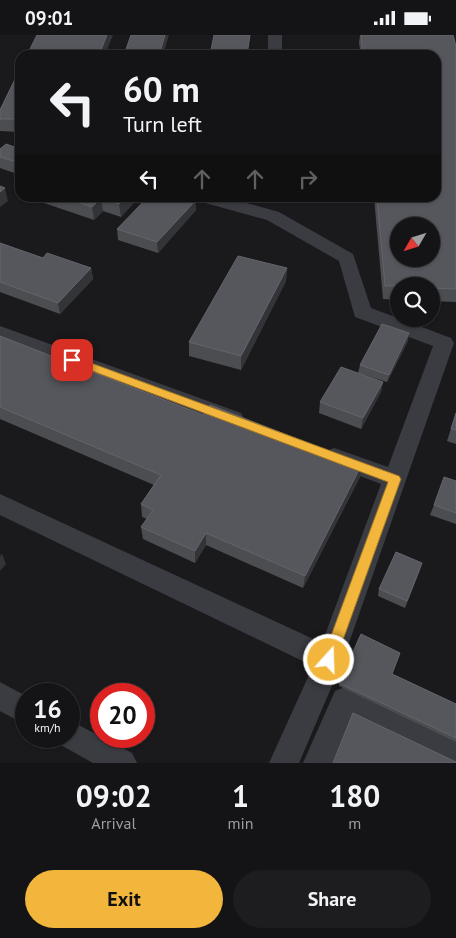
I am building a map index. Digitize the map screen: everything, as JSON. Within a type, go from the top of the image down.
[{"type":"lane","points":[[258,35],[275,35],[274,50]]},
{"type":"lane","points":[[238,202],[273,207],[347,258],[362,312],[444,343],[329,660],[284,763]]},
{"type":"lane","points":[[0,333],[248,425]]},
{"type":"lane","points":[[312,449],[395,479]]},
{"type":"lane","points":[[0,504],[329,660]]},
{"type":"lane","points":[[0,696],[15,705]]},
{"type":"lane","points":[[318,763],[345,701],[456,755]]},
{"type":"lane","points":[[80,740],[122,763]]},
{"type":"building","points":[[37,35],[107,35],[101,50],[30,50]]},
{"type":"building","points":[[131,35],[165,35],[160,50],[126,50]]},
{"type":"building","points":[[214,35],[250,35],[248,50],[211,50]]},
{"type":"building","points":[[361,35],[453,35],[456,46],[456,289],[440,288],[440,277],[390,277],[390,286],[385,286],[377,202],[441,202],[441,50],[362,50]]},
{"type":"building","points":[[15,79],[15,119],[0,119],[0,110]]},
{"type":"building","points":[[6,144],[15,147],[15,162],[0,157],[0,149]]},
{"type":"building","points":[[78,202],[97,202],[92,207]]},
{"type":"building","points":[[143,202],[194,202],[157,242],[117,229]]},
{"type":"building","points":[[0,243],[43,258],[47,253],[91,268],[58,303],[0,282]]},
{"type":"building","points":[[238,256],[287,268],[241,356],[189,342]]},
{"type":"building","points":[[382,324],[409,333],[389,375],[360,365]]},
{"type":"building","points":[[0,336],[203,415],[210,405],[362,464],[305,576],[206,533],[195,551],[141,527],[153,510],[141,504],[161,475],[0,407]]},
{"type":"building","points":[[341,367],[383,382],[363,418],[320,402]]},
{"type":"building","points":[[456,413],[456,430],[451,429]]},
{"type":"building","points":[[444,477],[456,481],[456,513],[434,505]]},
{"type":"building","points":[[396,552],[422,563],[407,601],[379,589]]},
{"type":"building","points":[[361,634],[400,653],[392,674],[456,704],[456,738],[339,683]]},
{"type":"building","points":[[353,713],[456,762],[456,763],[333,763]]},
{"type":"route","points":[[72,360],[395,479],[329,660]]}]
